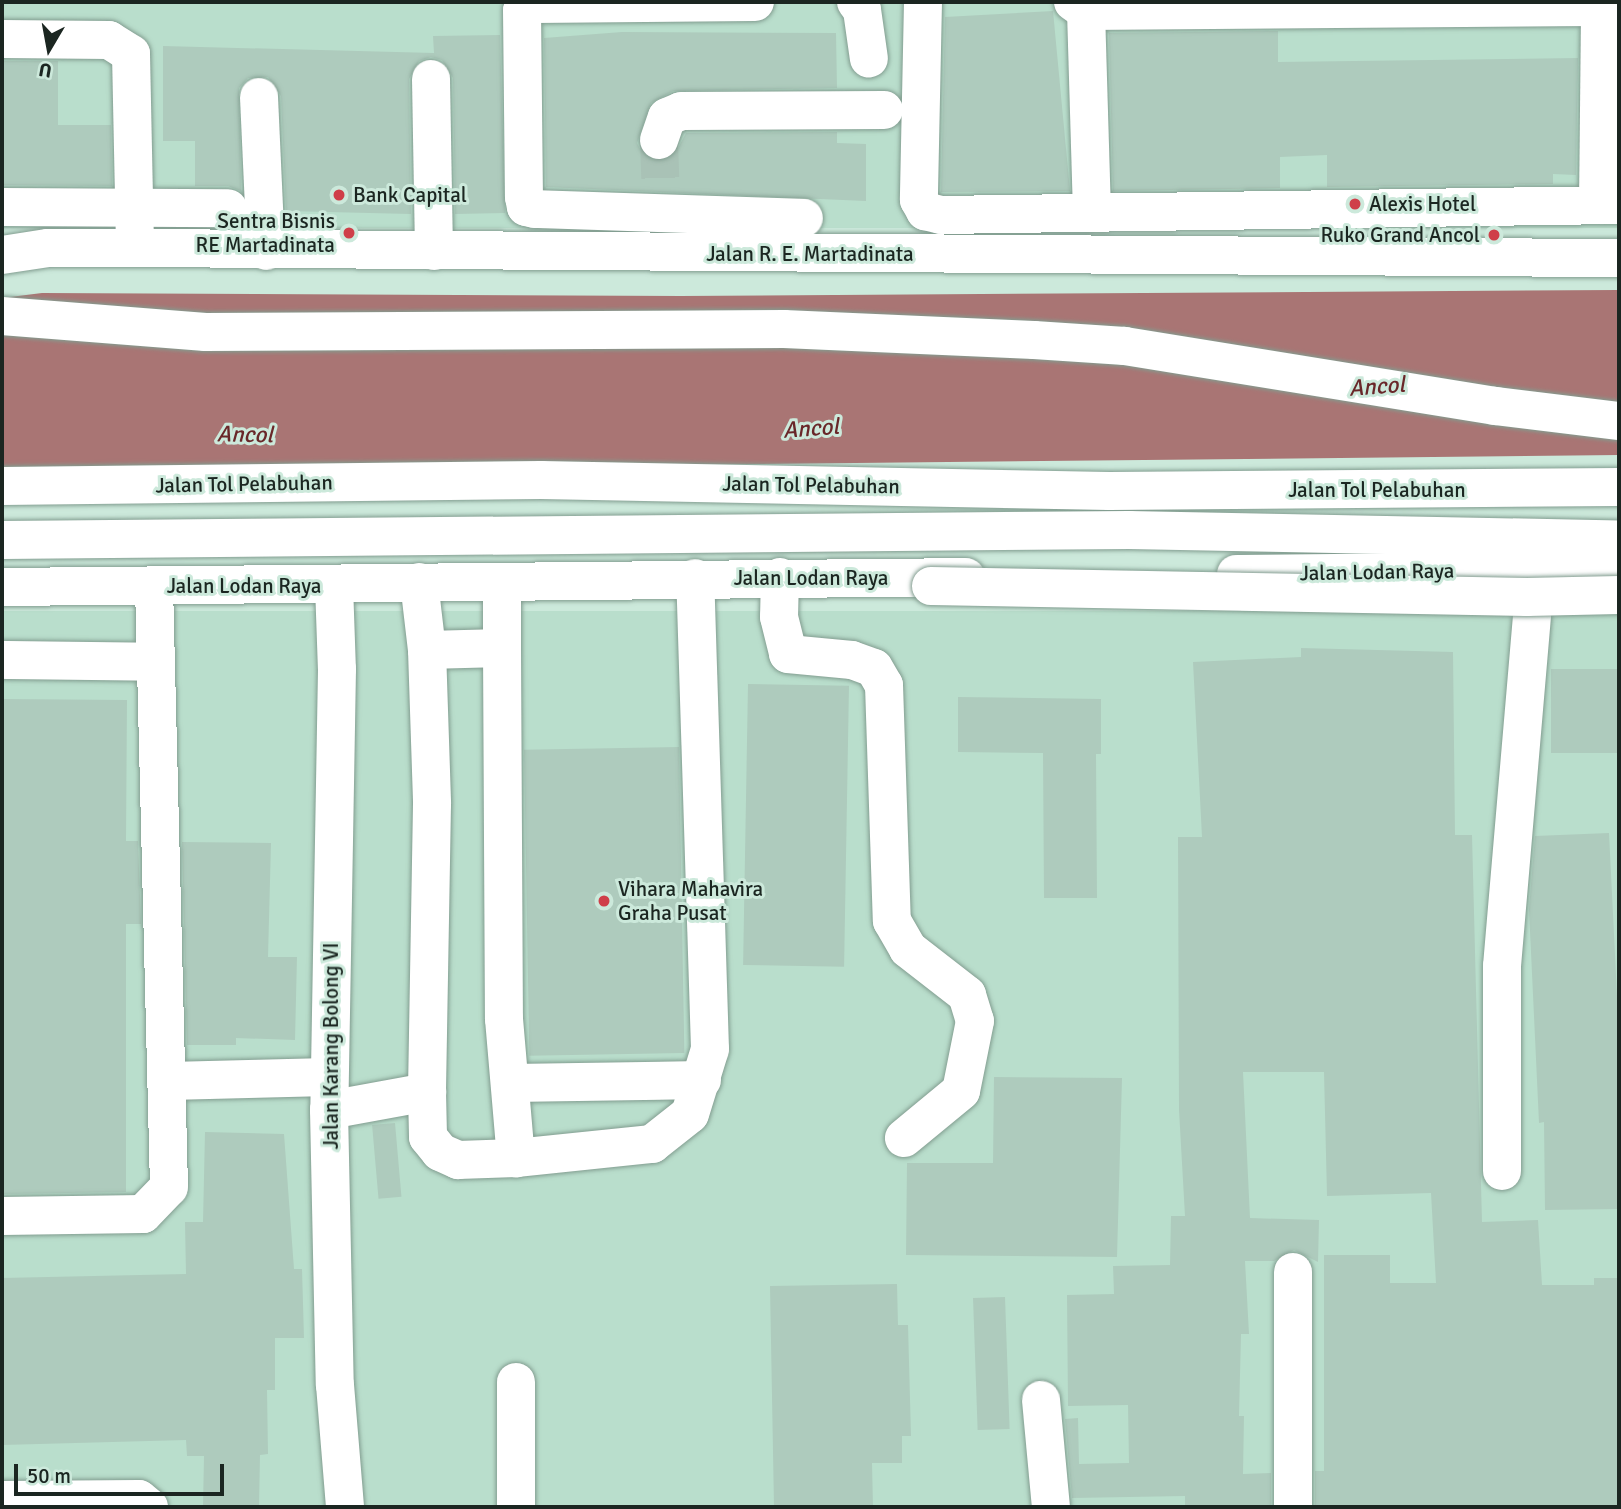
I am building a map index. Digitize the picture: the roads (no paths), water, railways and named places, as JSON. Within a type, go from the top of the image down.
[{"type":"main road","points":[[755,2],[534,4],[522,10],[526,207],[662,207],[725,214],[804,218]]},
{"type":"main road","points":[[856,2],[862,10],[869,59]]},
{"type":"main road","points":[[923,2],[919,200],[925,211],[941,215],[1091,210],[1608,205],[1603,4],[1080,6],[1091,210]]},
{"type":"main road","points":[[2,39],[109,40],[131,54],[135,248]]},
{"type":"main road","points":[[431,79],[435,251]]},
{"type":"main road","points":[[259,97],[266,251]]},
{"type":"main road","points":[[659,140],[667,117],[681,111],[884,110]]},
{"type":"main road","points":[[2,207],[228,208]]},
{"type":"main road","points":[[1296,210],[1301,255]]},
{"type":"main road","points":[[725,214],[726,254]]},
{"type":"main road","points":[[2,248],[48,248]]},
{"type":"main road","name":"Jalan R. E. Martadinata","points":[[2,255],[48,248],[135,248],[266,251],[1619,258]]},
{"type":"main road","points":[[2,316],[205,332],[784,329],[1034,340],[1125,346],[1495,406],[1619,421]]},
{"type":"main road","name":"Jalan Tol Pelabuhan","points":[[2,486],[541,480],[1108,491],[1619,487]]},
{"type":"main road","name":"Jalan Tol Pelabuhan","points":[[2,540],[1129,530],[1619,539]]},
{"type":"main road","points":[[1502,1171],[1503,966],[1536,570]]},
{"type":"main road","name":"Jalan Lodan Raya","points":[[2,587],[1619,570]]},
{"type":"main road","points":[[780,577],[779,617],[788,654],[852,660],[874,668],[884,685],[892,921],[908,949],[967,995],[975,1021],[961,1091],[904,1138]]},
{"type":"main road","points":[[419,582],[427,650],[432,803],[428,1136],[440,1152],[458,1160],[516,1158],[652,1144],[690,1114],[710,1049],[695,578]]},
{"type":"main road","points":[[832,579],[931,586],[1527,597],[1619,595]]},
{"type":"main road","points":[[502,582],[504,1006],[516,1158]]},
{"type":"main road","name":"Jalan Karang Bolong VI","points":[[334,585],[337,669],[329,1094],[335,1385],[345,1507]]},
{"type":"main road","points":[[2,1216],[143,1214],[169,1187],[169,1081],[154,586]]},
{"type":"main road","points":[[427,650],[502,648]]},
{"type":"main road","points":[[2,660],[155,662]]},
{"type":"main road","points":[[512,1083],[702,1080]]},
{"type":"main road","points":[[169,1081],[329,1094],[427,1093]]},
{"type":"main road","points":[[1293,1272],[1293,1507]]},
{"type":"main road","points":[[516,1382],[516,1507]]},
{"type":"main road","points":[[1041,1400],[1051,1507]]},
{"type":"main road","points":[[2,1500],[139,1499],[149,1507]]},
{"type":"water","name":"Ancol","points":[[1619,290],[1619,455],[2,472],[2,298],[42,293],[681,296]]},
{"type":"tunnel","points":[[659,140],[661,201]]},
{"type":"place","name":"Bank Capital","points":[[339,195]]},
{"type":"place","name":"Alexis Hotel","points":[[1355,204]]},
{"type":"place","name":"Sentra Bisnis RE Martadinata","points":[[349,233]]},
{"type":"place","name":"Ruko Grand Ancol","points":[[1494,235]]},
{"type":"place","name":"Vihara Mahavira Graha Pusat","points":[[604,901]]}]
